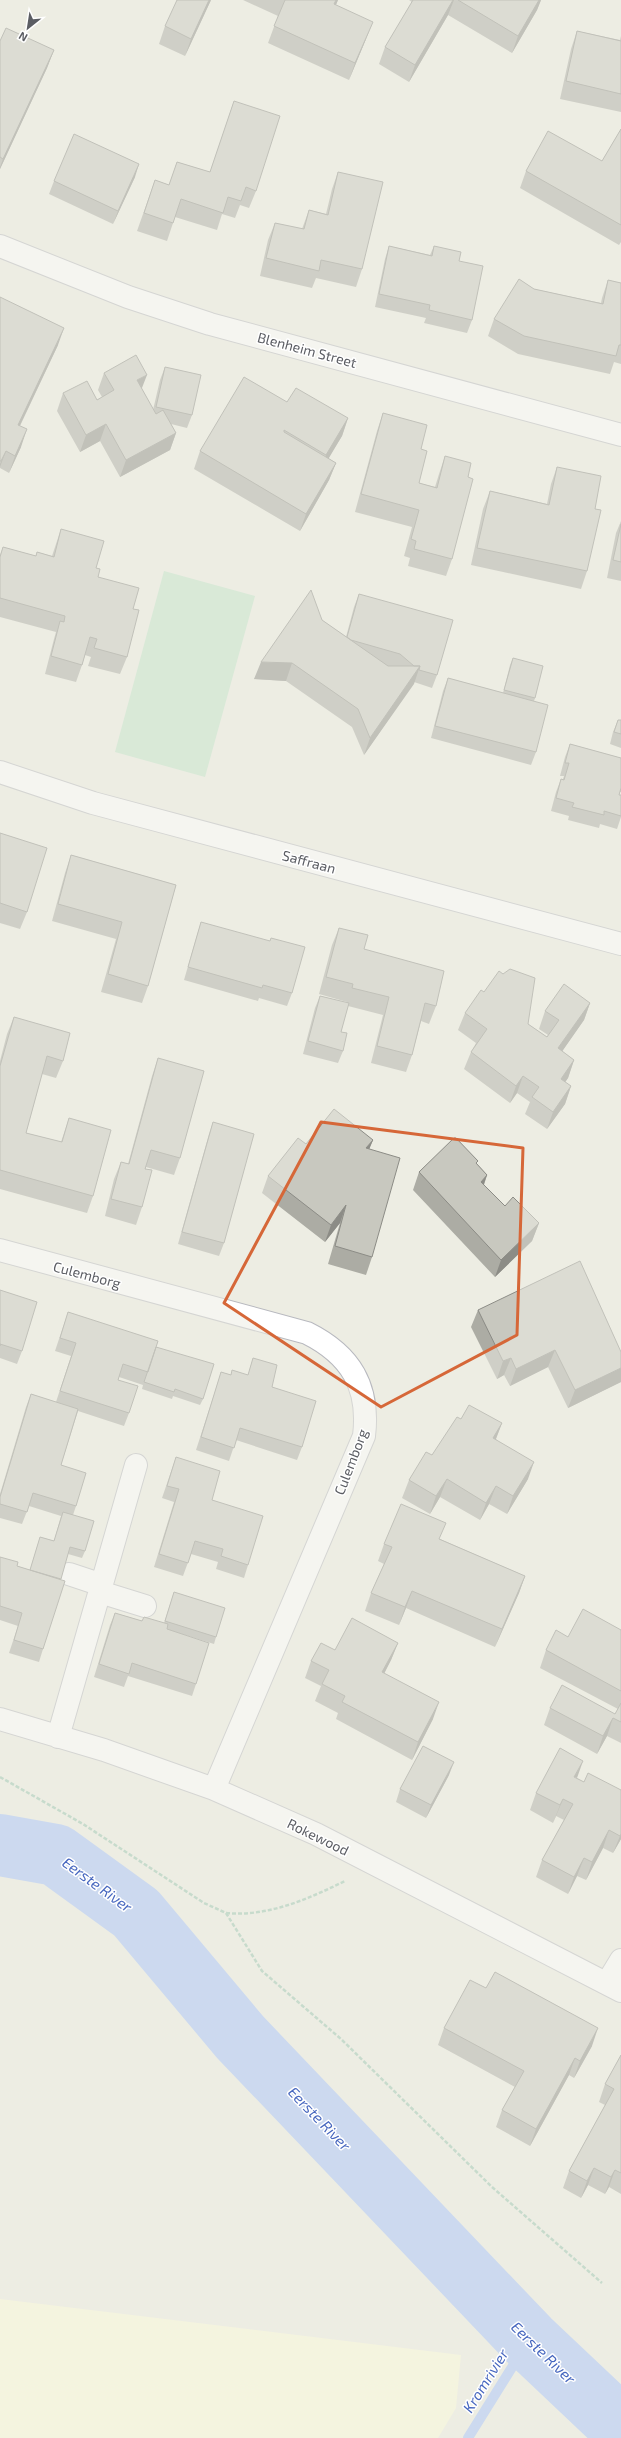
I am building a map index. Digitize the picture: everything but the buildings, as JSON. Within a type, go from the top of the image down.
[{"type":"street","name":"Blenheim Street","points":[[0,246],[128,297],[210,324],[621,435]]},
{"type":"street","name":"Saffraan","points":[[0,772],[93,803],[457,902],[621,944]]},
{"type":"street","name":"Culemborg","points":[[0,1250],[307,1333],[322,1341],[341,1356],[354,1374],[363,1395],[367,1414],[364,1436],[214,1789]]},
{"type":"street","points":[[58,1737],[136,1465]]},
{"type":"street","points":[[69,1574],[101,1589],[145,1606]]},
{"type":"street","name":"Rokewood","points":[[0,1719],[214,1789],[316,1834],[614,1987]]},
{"type":"street","points":[[614,1987],[621,1960]]},
{"type":"path","points":[[0,1777],[83,1824],[204,1903],[226,1913],[258,1913],[306,1900],[352,1878]]},
{"type":"path","points":[[226,1913],[262,1970],[341,2039],[492,2187],[602,2283]]},
{"type":"highlighted area","points":[[321,1122],[523,1148],[517,1335],[381,1407],[224,1303]]},
{"type":"shaded area","points":[[164,571],[255,596],[205,777],[115,752]]},
{"type":"shaded area","points":[[0,2299],[461,2355],[456,2408],[438,2438],[0,2438]]},
{"type":"waterway","name":"Eerste River","points":[[0,1845],[56,1855],[136,1913],[240,2037],[529,2340],[621,2427]]},
{"type":"waterway","name":"Kromrivier","points":[[468,2438],[529,2340]]}]
